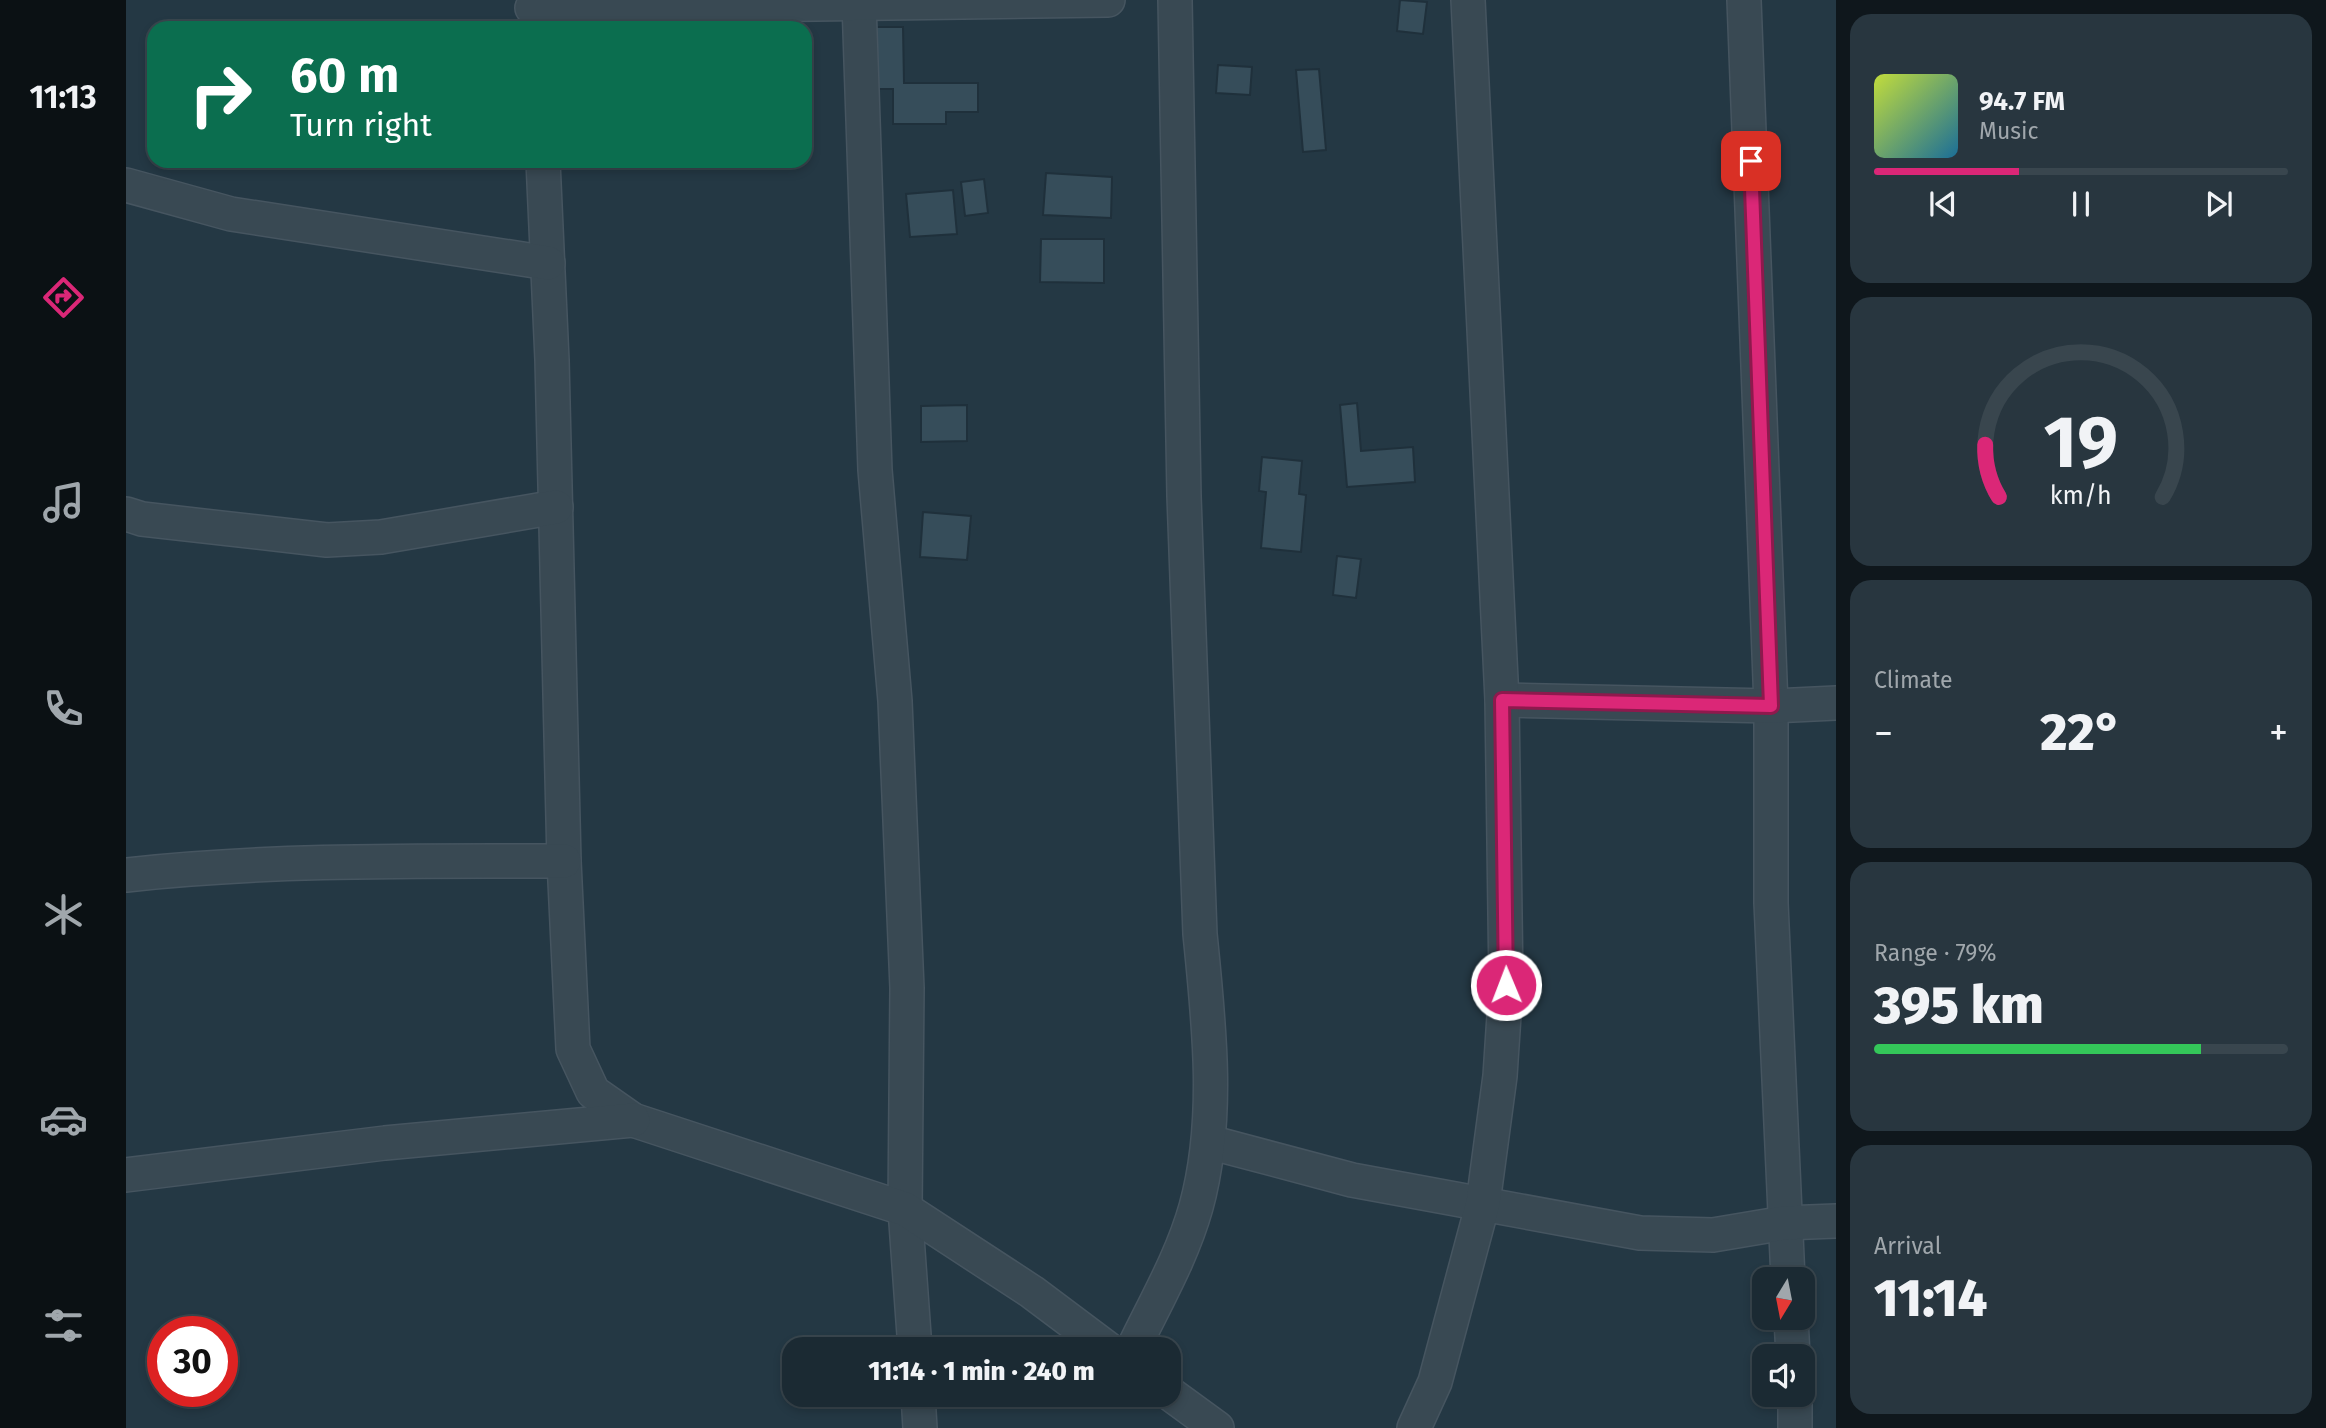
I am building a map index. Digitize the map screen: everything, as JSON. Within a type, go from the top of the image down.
[{"type":"street","points":[[532,12],[859,3],[1108,0]]},
{"type":"street","points":[[1139,1337],[1196,1208],[1209,1142],[1207,1004],[1200,934],[1183,468],[1175,0]]},
{"type":"street","points":[[1414,1428],[1435,1382],[1483,1203],[1500,1076],[1506,985],[1502,700],[1468,0]]},
{"type":"street","points":[[1744,0],[1771,706],[1770,903],[1787,1267]]},
{"type":"street","points":[[859,3],[875,470],[895,701],[908,988],[905,1209],[914,1337]]},
{"type":"street","points":[[543,168],[556,507],[564,862],[573,1049],[593,1092],[634,1121],[905,1209],[1032,1292],[1092,1337]]},
{"type":"street","points":[[126,185],[231,214],[548,263]]},
{"type":"street","points":[[126,514],[180,524],[327,540],[381,537],[556,507]]},
{"type":"street","points":[[1502,700],[1771,706],[1836,703]]},
{"type":"street","points":[[126,875],[189,868],[322,861],[564,862]]},
{"type":"street","points":[[126,1175],[385,1143],[634,1121]]},
{"type":"street","points":[[1209,1142],[1352,1180],[1640,1233],[1713,1235],[1784,1223],[1836,1221]]},
{"type":"street","points":[[1181,1402],[1217,1428]]},
{"type":"street","points":[[919,1407],[920,1428]]},
{"type":"street","points":[[1795,1428],[1796,1407]]},
{"type":"building","points":[[1400,0],[1427,2],[1423,34],[1397,31]]},
{"type":"building","points":[[870,27],[903,27],[904,83],[978,83],[978,112],[946,112],[946,124],[893,124],[893,89],[871,89]]},
{"type":"building","points":[[1218,65],[1252,67],[1250,95],[1216,93]]},
{"type":"building","points":[[1319,69],[1326,150],[1303,152],[1296,70]]},
{"type":"building","points":[[1046,173],[1112,177],[1111,218],[1043,215]]},
{"type":"building","points":[[984,179],[988,213],[965,216],[961,182]]},
{"type":"building","points":[[953,190],[957,234],[910,237],[906,194]]},
{"type":"building","points":[[1041,239],[1104,239],[1104,283],[1040,282]]},
{"type":"building","points":[[1357,403],[1361,451],[1413,447],[1415,482],[1347,487],[1340,405]]},
{"type":"building","points":[[967,405],[967,441],[921,442],[921,406]]},
{"type":"building","points":[[1262,457],[1302,461],[1299,494],[1306,495],[1301,552],[1261,548],[1266,492],[1259,491]]},
{"type":"building","points":[[923,512],[971,516],[967,560],[920,557]]},
{"type":"building","points":[[1337,556],[1361,559],[1356,598],[1333,595]]},
{"type":"route","points":[[1506,985],[1502,700],[1771,706],[1751,161]]}]
